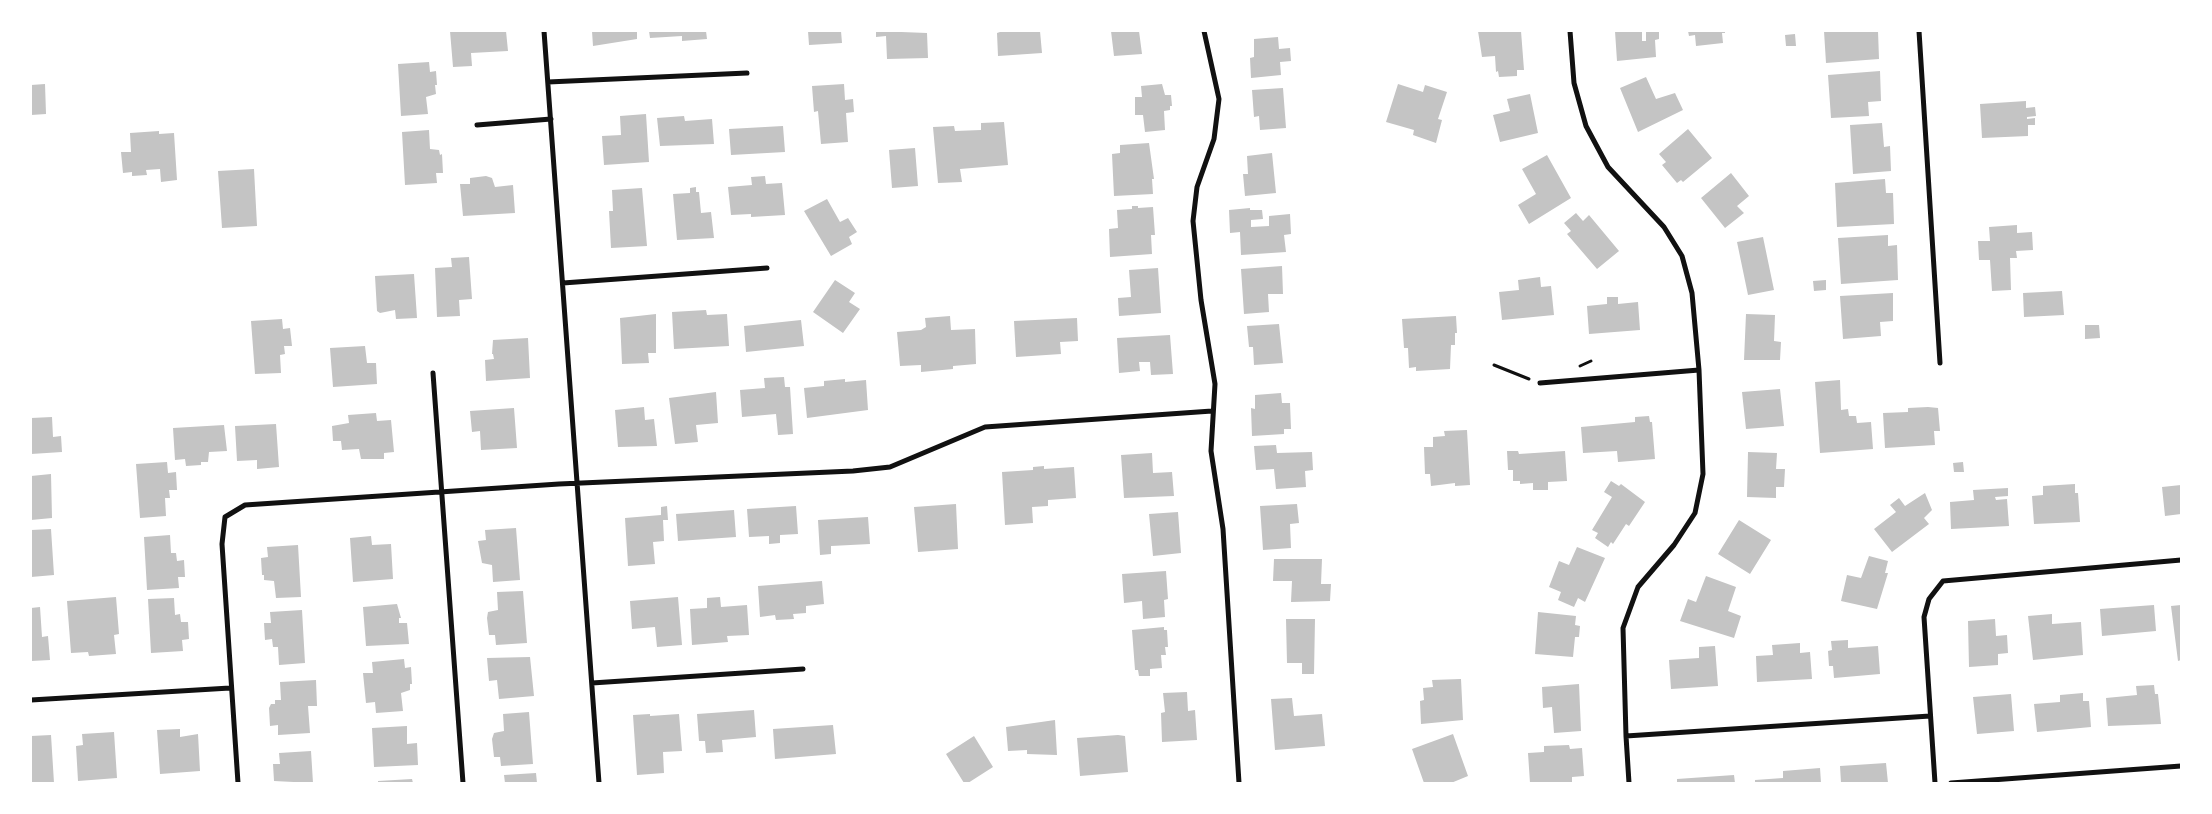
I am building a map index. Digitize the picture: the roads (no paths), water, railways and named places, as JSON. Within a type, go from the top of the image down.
[{"type":"street","points":[[544,31],[599,783]]},
{"type":"street","points":[[1204,31],[1219,99],[1214,139],[1196,187],[1193,221],[1201,300],[1215,384],[1211,451],[1223,529],[1239,783]]},
{"type":"street","points":[[1570,31],[1574,83],[1586,126],[1608,167],[1664,227],[1682,256],[1692,293],[1699,370],[1701,482],[1695,514],[1674,545],[1638,588],[1623,628],[1629,783]]},
{"type":"street","points":[[1919,31],[1940,363]]},
{"type":"street","points":[[548,82],[747,72]]},
{"type":"street","points":[[477,125],[551,119]]},
{"type":"street","points":[[563,283],[767,268]]},
{"type":"street","points":[[1540,383],[1699,370]]},
{"type":"street","points":[[432,373],[463,783]]},
{"type":"street","points":[[238,783],[230,688],[222,544],[225,517],[245,505],[578,484],[768,476],[890,467],[985,428],[1212,410]]},
{"type":"street","points":[[1935,783],[1924,617],[1929,599],[1943,581],[2181,560]]},
{"type":"street","points":[[592,683],[803,669]]},
{"type":"street","points":[[31,700],[230,688]]},
{"type":"street","points":[[1626,736],[1930,716]]},
{"type":"street","points":[[1951,783],[2181,766]]}]
